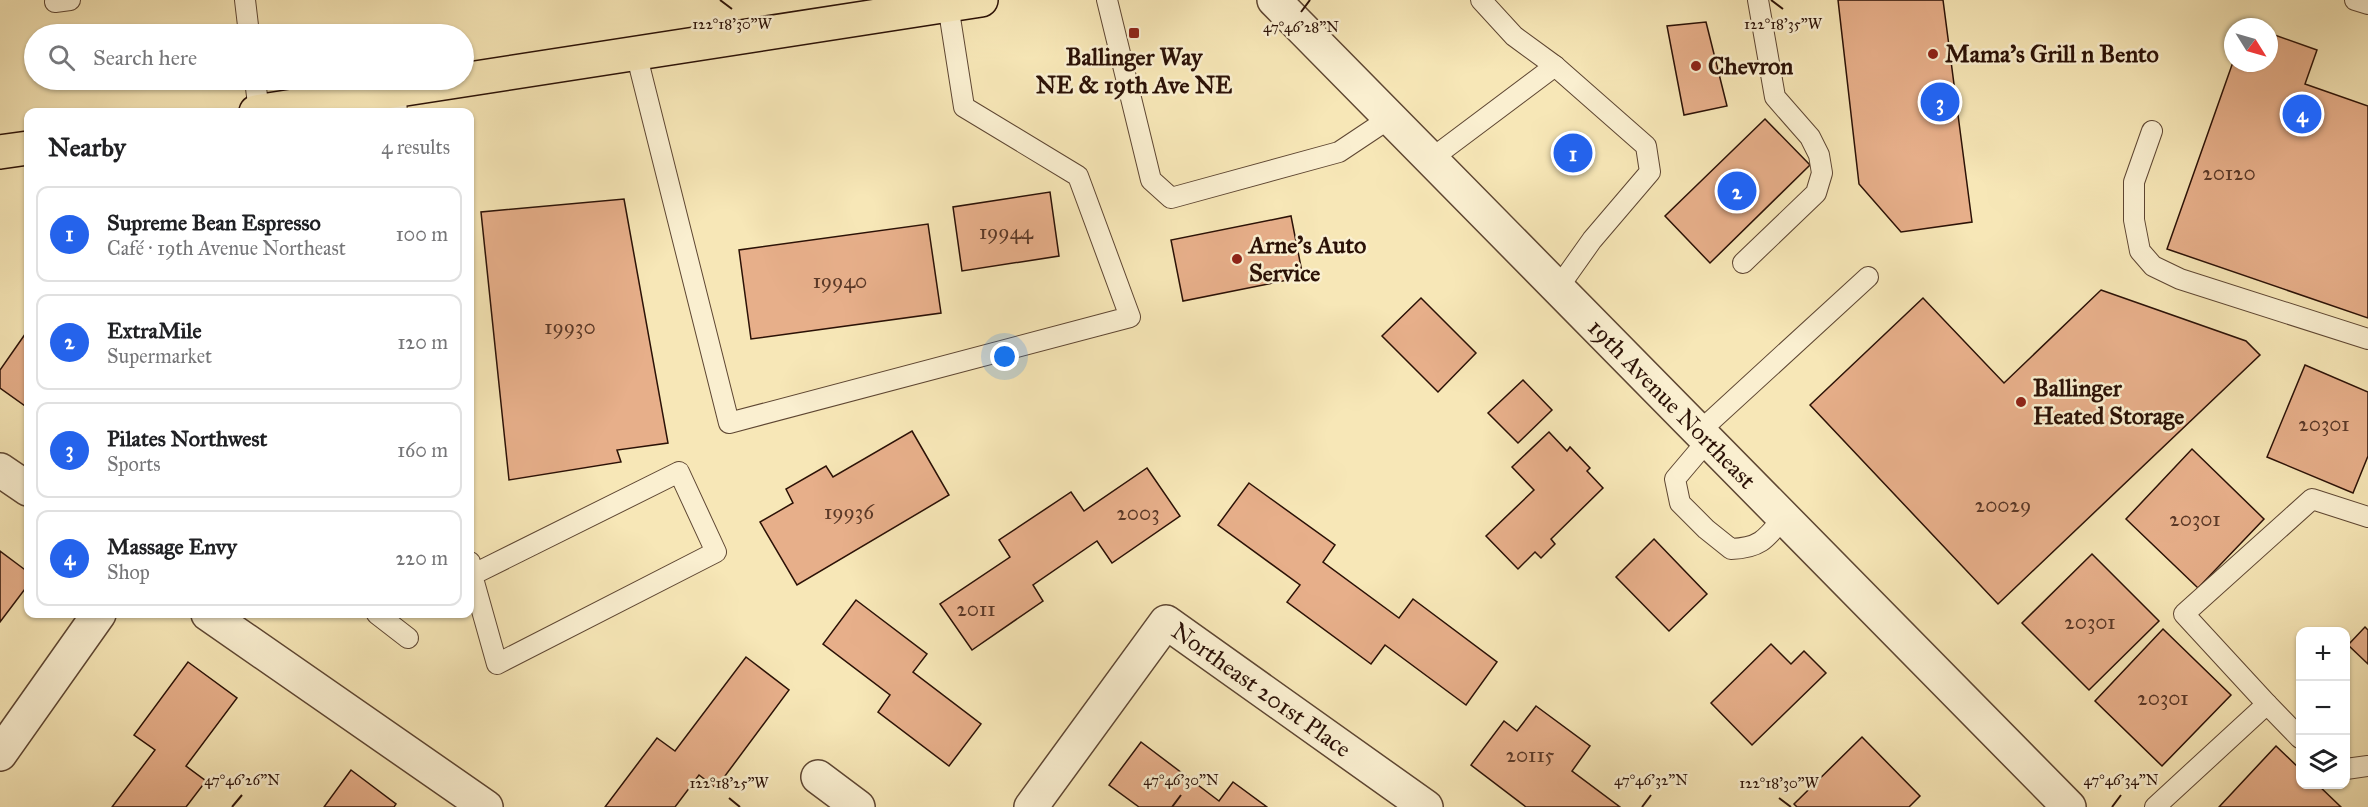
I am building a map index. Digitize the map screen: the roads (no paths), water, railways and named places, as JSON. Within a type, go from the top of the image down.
[{"type":"main road","points":[[474,86],[636,53],[893,7],[948,5],[981,0]]},
{"type":"main road","points":[[313,108],[396,102],[455,90]]},
{"type":"main road","points":[[0,152],[24,149]]},
{"type":"street","name":"19th Avenue Northeast","points":[[1274,0],[2069,807]]},
{"type":"street","points":[[0,470],[24,486]]},
{"type":"street","points":[[0,754],[96,618]]},
{"type":"street","points":[[214,618],[486,807]]},
{"type":"street","name":"Northeast 201st Place","points":[[1031,807],[1166,622],[1426,807]]},
{"type":"street","points":[[818,777],[858,807]]},
{"type":"lane","points":[[245,0],[248,24]]},
{"type":"lane","points":[[1107,0],[1151,180],[1171,198],[1339,152],[1390,118]]},
{"type":"lane","points":[[1481,0],[1514,36],[1555,66],[1646,146],[1650,172],[1593,240],[1558,288]]},
{"type":"lane","points":[[1743,263],[1816,193],[1822,173],[1819,154],[1810,137],[1775,97],[1758,0]]},
{"type":"lane","points":[[2355,0],[2368,4]]},
{"type":"lane","points":[[636,53],[729,423],[1130,317],[1078,176],[964,107],[948,5]]},
{"type":"lane","points":[[1431,159],[1555,66]]},
{"type":"lane","points":[[256,90],[258,108]]},
{"type":"lane","points":[[2151,131],[2134,182],[2134,220],[2140,251],[2153,266],[2180,279],[2368,339]]},
{"type":"lane","points":[[1784,517],[1765,540],[1749,548],[1731,549],[1706,529],[1680,503],[1675,478],[1704,435],[1868,277]]},
{"type":"lane","points":[[474,567],[679,472],[716,552],[497,664],[474,579]]},
{"type":"lane","points":[[2298,735],[2184,614],[2312,499],[2368,518]]},
{"type":"lane","points":[[382,618],[408,638]]},
{"type":"lane","points":[[2155,807],[2267,704]]},
{"type":"lane","points":[[2350,768],[2368,766]]},
{"type":"place","name":"Ballinger Way NE & 19th Ave NE","points":[[1134,33]]},
{"type":"place","name":"Mama's Grill n Bento","points":[[1933,54]]},
{"type":"place","name":"Chevron","points":[[1696,66]]},
{"type":"place","name":"Pilates Northwest","points":[[1940,102]]},
{"type":"place","name":"Massage Envy","points":[[2302,114]]},
{"type":"place","name":"Supreme Bean Espresso","points":[[1573,153]]},
{"type":"place","name":"ExtraMile","points":[[1737,191]]},
{"type":"place","name":"Arne’s Auto Service","points":[[1237,259]]},
{"type":"place","name":"Ballinger Heated Storage","points":[[2021,402]]}]
